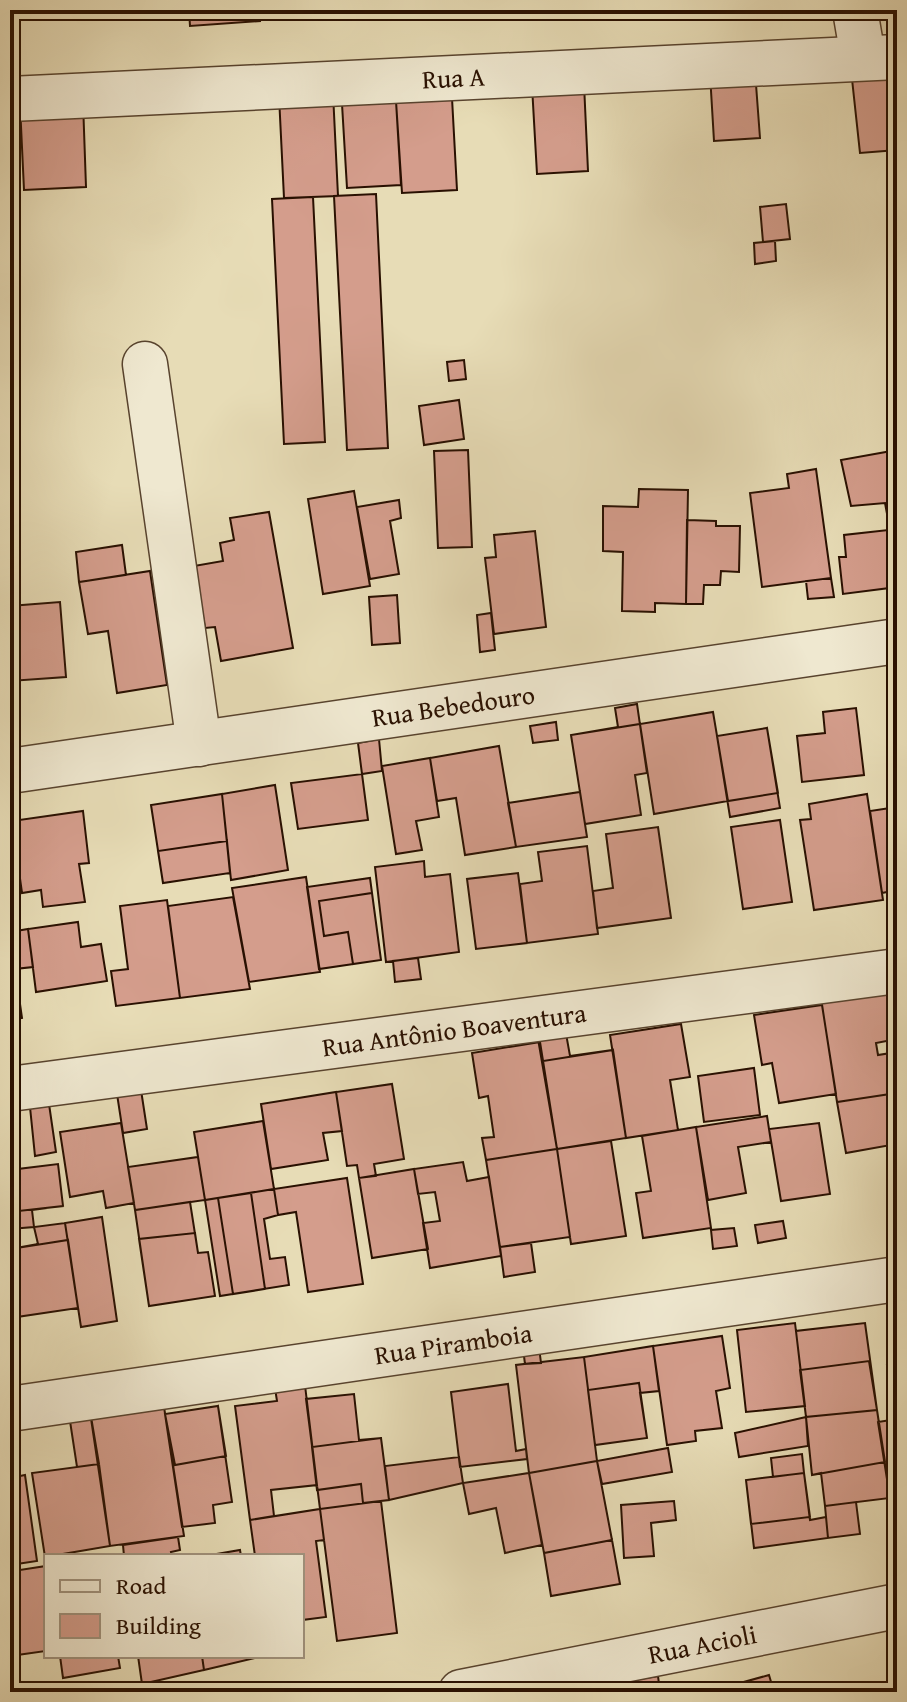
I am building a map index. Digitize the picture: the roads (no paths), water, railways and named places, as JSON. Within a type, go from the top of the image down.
[{"type":"street","points":[[855,10],[880,57]]},
{"type":"street","name":"Rua A","points":[[10,99],[880,57]]},
{"type":"street","points":[[145,364],[199,744]]},
{"type":"street","name":"Rua Bebedouro","points":[[10,771],[897,641]]},
{"type":"street","name":"Rua Antônio Boaventura","points":[[10,1089],[897,971]]},
{"type":"street","name":"Rua Piramboia","points":[[10,1409],[897,1279]]},
{"type":"street","name":"Rua Acioli","points":[[461,1692],[504,1688],[897,1606]]}]
